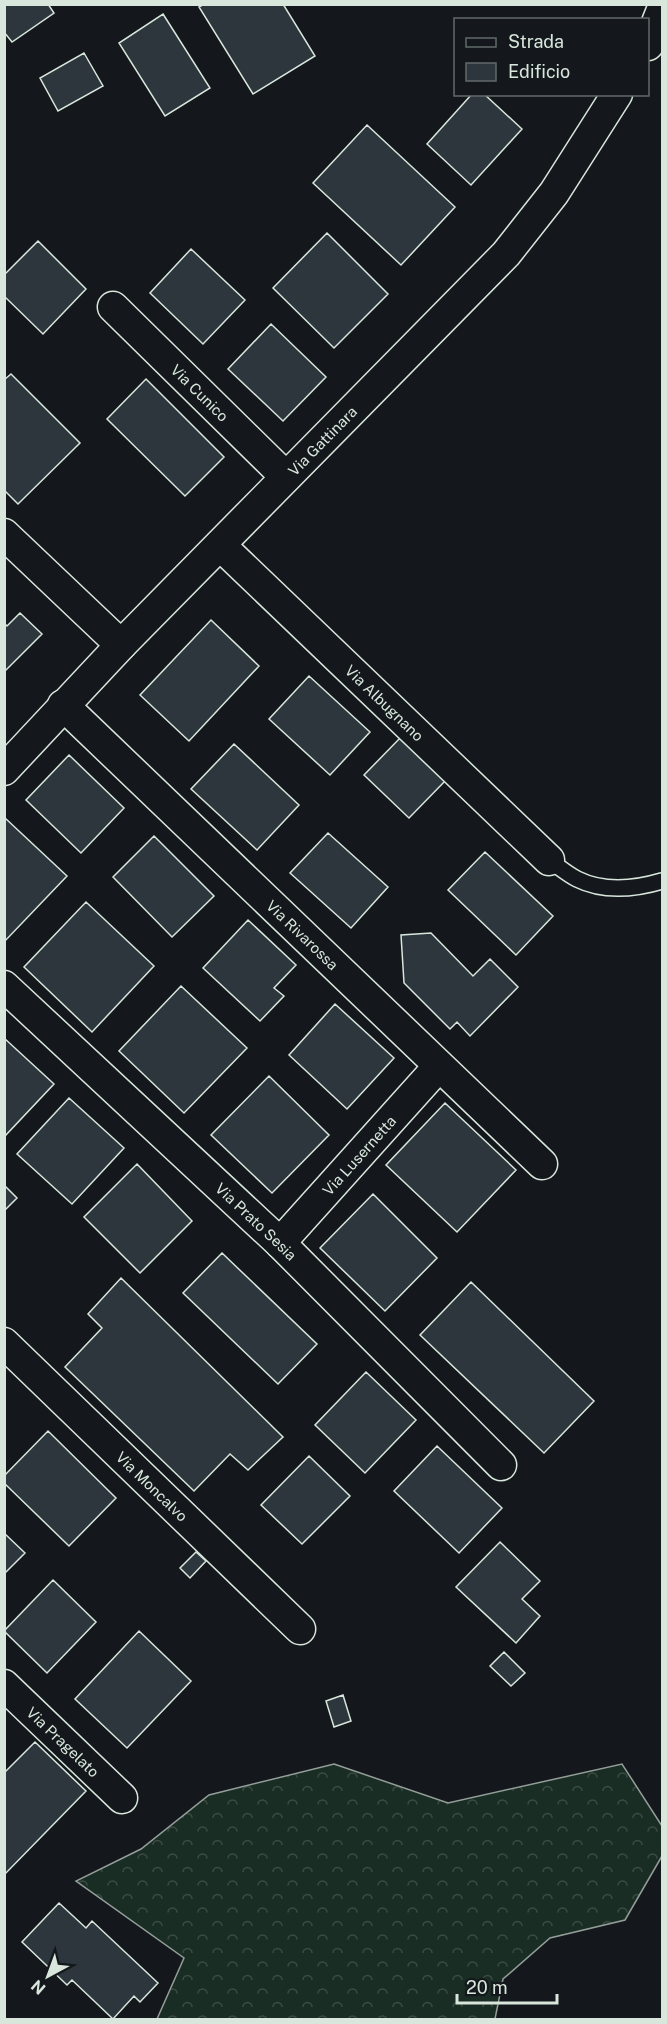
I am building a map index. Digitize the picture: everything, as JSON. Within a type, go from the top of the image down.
[{"type":"street","points":[[649,43],[663,10]]},
{"type":"street","name":"Via Gattinara","points":[[4,770],[121,645],[506,254],[554,193],[616,96]]},
{"type":"street","name":"Via Cunico","points":[[113,307],[286,477]]},
{"type":"street","points":[[4,534],[121,645]]},
{"type":"street","name":"Via Albugnano","points":[[220,545],[549,860]]},
{"type":"street","name":"Via Rivarossa","points":[[63,705],[542,1164]]},
{"type":"street","name":"Via Prato Sesia","points":[[4,986],[280,1243],[501,1465]]},
{"type":"street","name":"Via Lusernetta","points":[[280,1243],[439,1066]]},
{"type":"street","name":"Via Moncalvo","points":[[4,1343],[300,1629]]},
{"type":"street","name":"Via Pragelato","points":[[4,1685],[122,1798]]},
{"type":"lane","points":[[549,860],[578,879],[602,887],[624,888],[663,881]]},
{"type":"green space","points":[[334,1764],[448,1803],[622,1764],[662,1826],[662,1856],[625,1920],[550,1938],[503,1979],[495,2019],[157,2019],[184,1958],[76,1881],[141,1849],[209,1795]]},
{"type":"building","points":[[4,4],[48,4],[54,13],[12,42],[4,32]]},
{"type":"building","points":[[204,4],[283,4],[315,56],[253,94],[199,7]]},
{"type":"building","points":[[163,14],[210,88],[165,116],[119,43]]},
{"type":"building","points":[[84,53],[103,86],[58,111],[40,78]]},
{"type":"building","points":[[470,96],[486,96],[522,129],[471,185],[427,144]]},
{"type":"building","points":[[367,125],[455,207],[401,265],[313,183]]},
{"type":"building","points":[[327,233],[388,294],[334,348],[273,288]]},
{"type":"building","points":[[38,241],[86,289],[43,334],[4,296],[4,275]]},
{"type":"building","points":[[191,249],[245,300],[203,344],[150,293]]},
{"type":"building","points":[[271,324],[326,377],[283,421],[228,369]]},
{"type":"building","points":[[11,374],[80,443],[18,504],[4,490],[4,380]]},
{"type":"building","points":[[146,379],[224,457],[185,496],[107,419]]},
{"type":"building","points":[[20,613],[42,634],[4,672],[4,623],[7,626]]},
{"type":"building","points":[[211,620],[259,666],[189,741],[140,695]]},
{"type":"building","points":[[309,676],[370,732],[330,775],[269,719]]},
{"type":"building","points":[[402,736],[446,780],[409,818],[364,775]]},
{"type":"building","points":[[234,744],[299,805],[257,850],[191,789]]},
{"type":"building","points":[[69,755],[124,808],[81,853],[26,800]]},
{"type":"building","points":[[4,818],[67,876],[4,942]]},
{"type":"building","points":[[328,833],[388,887],[351,928],[290,873]]},
{"type":"building","points":[[154,836],[214,896],[172,937],[113,877]]},
{"type":"building","points":[[485,852],[553,916],[516,955],[448,890]]},
{"type":"building","points":[[86,902],[154,966],[92,1032],[24,967]]},
{"type":"building","points":[[248,920],[296,965],[274,988],[284,996],[260,1021],[203,968]]},
{"type":"building","points":[[431,933],[473,976],[490,959],[518,987],[470,1036],[457,1022],[450,1029],[404,983],[401,935]]},
{"type":"building","points":[[181,986],[247,1048],[184,1113],[119,1051]]},
{"type":"building","points":[[335,1004],[394,1058],[347,1109],[289,1055]]},
{"type":"building","points":[[4,1038],[54,1084],[4,1137]]},
{"type":"building","points":[[269,1076],[329,1135],[272,1193],[211,1135]]},
{"type":"building","points":[[69,1098],[124,1148],[72,1204],[17,1154]]},
{"type":"building","points":[[445,1103],[516,1170],[457,1232],[386,1165]]},
{"type":"building","points":[[137,1164],[192,1221],[140,1273],[84,1217]]},
{"type":"building","points":[[4,1185],[17,1198],[4,1211]]},
{"type":"building","points":[[373,1194],[437,1258],[385,1311],[320,1248]]},
{"type":"building","points":[[222,1253],[317,1344],[278,1384],[183,1293]]},
{"type":"building","points":[[121,1278],[283,1437],[248,1470],[230,1454],[194,1491],[65,1367],[102,1328],[88,1314]]},
{"type":"building","points":[[471,1282],[594,1401],[544,1453],[420,1335]]},
{"type":"building","points":[[366,1372],[416,1420],[365,1473],[315,1425]]},
{"type":"building","points":[[48,1431],[116,1498],[69,1546],[4,1483],[4,1476]]},
{"type":"building","points":[[437,1446],[502,1508],[459,1553],[394,1491]]},
{"type":"building","points":[[309,1456],[350,1496],[302,1544],[261,1505]]},
{"type":"building","points":[[4,1533],[25,1553],[4,1574]]},
{"type":"building","points":[[500,1542],[540,1581],[522,1599],[540,1616],[516,1643],[456,1587]]},
{"type":"building","points":[[196,1552],[206,1561],[190,1578],[180,1568]]},
{"type":"building","points":[[53,1580],[96,1622],[47,1673],[4,1631]]},
{"type":"building","points":[[139,1631],[191,1681],[127,1748],[75,1699]]},
{"type":"building","points":[[504,1652],[525,1673],[511,1686],[490,1666]]},
{"type":"building","points":[[343,1695],[351,1721],[334,1727],[326,1701]]},
{"type":"building","points":[[35,1742],[86,1791],[4,1875],[4,1773]]},
{"type":"building","points":[[59,1903],[86,1928],[92,1921],[158,1983],[140,2002],[134,1996],[113,2019],[72,1980],[67,1985],[22,1942]]}]
